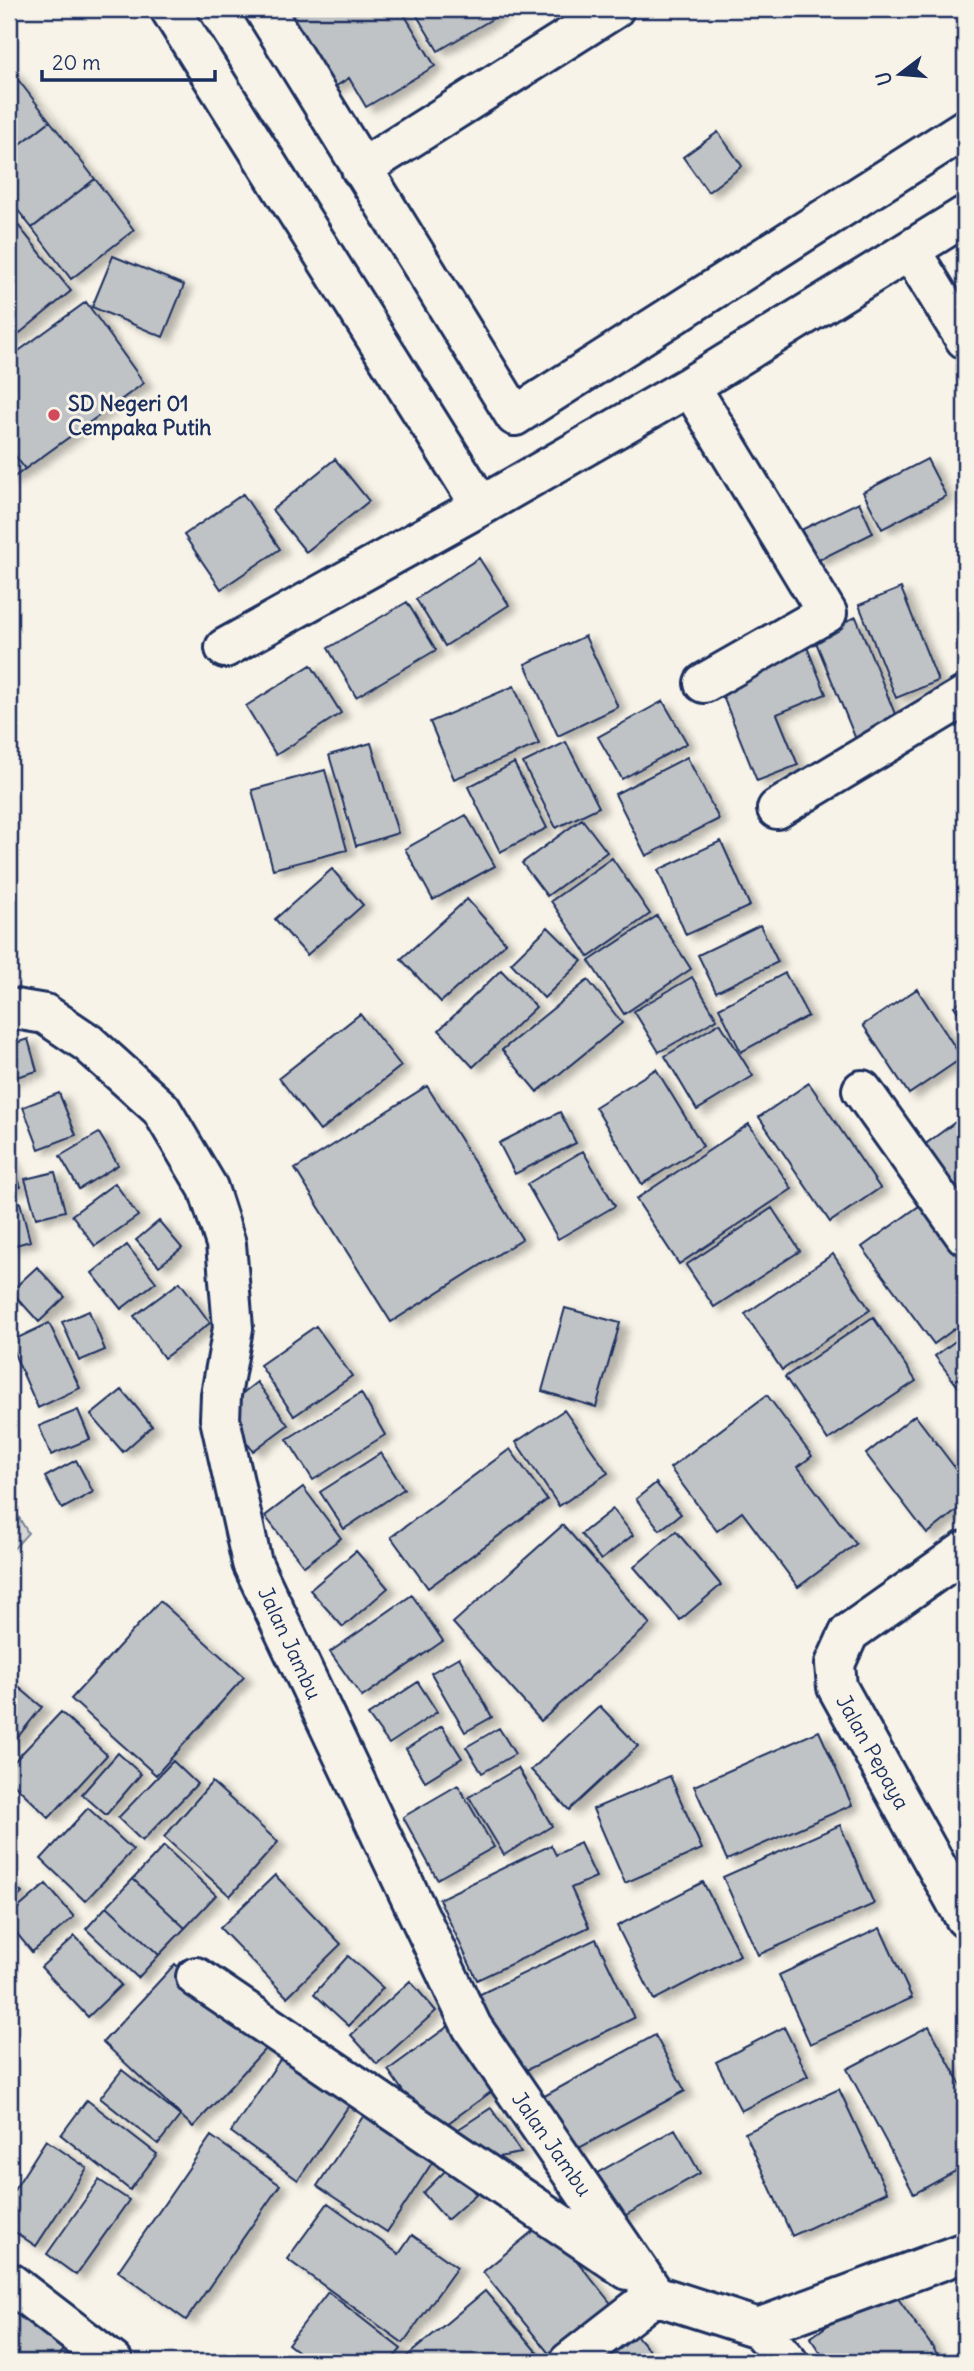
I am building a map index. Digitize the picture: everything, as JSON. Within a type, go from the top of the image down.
[{"type":"street","points":[[170,9],[481,506]]},
{"type":"street","points":[[264,9],[514,416],[965,130]]},
{"type":"street","points":[[361,169],[614,9]]},
{"type":"street","points":[[225,648],[690,386],[965,216]]},
{"type":"street","points":[[910,250],[965,339]]},
{"type":"street","points":[[690,386],[827,613],[704,683]]},
{"type":"street","points":[[778,809],[965,696]]},
{"type":"street","name":"Jalan Jambu","points":[[9,1008],[45,1014],[88,1043],[160,1109],[208,1188],[226,1244],[233,1328],[221,1395],[220,1419],[252,1563],[472,2027],[651,2289]]},
{"type":"street","points":[[862,1090],[965,1235]]},
{"type":"street","name":"Jalan Pepaya","points":[[965,1551],[849,1633],[835,1664],[837,1688],[965,1918]]},
{"type":"street","points":[[197,1977],[651,2289],[758,2328],[788,2362]]},
{"type":"street","points":[[758,2328],[965,2252]]},
{"type":"street","points":[[9,2282],[113,2362]]},
{"type":"street","points":[[569,2362],[651,2289]]},
{"type":"shaded area","points":[[9,1501],[28,1533],[9,1554]]},
{"type":"building","points":[[305,9],[401,9],[435,66],[366,107],[349,78],[333,88],[291,17]]},
{"type":"building","points":[[413,9],[509,9],[438,51]]},
{"type":"building","points":[[9,68],[50,121],[9,153]]},
{"type":"building","points":[[50,121],[95,179],[32,228],[9,199],[9,153]]},
{"type":"building","points":[[718,132],[742,166],[708,192],[683,157]]},
{"type":"building","points":[[95,179],[134,230],[71,279],[32,228]]},
{"type":"building","points":[[9,214],[71,291],[9,342]]},
{"type":"building","points":[[113,256],[184,285],[163,337],[92,307]]},
{"type":"building","name":"SD Negeri 01 Cempaka Putih","points":[[86,302],[144,383],[25,469],[9,447],[9,358]]},
{"type":"building","name":"SD Negeri 01 Cempaka Putih","points":[[9,447],[25,469],[9,481]]},
{"type":"building","points":[[335,459],[369,501],[306,552],[272,510]]},
{"type":"building","points":[[927,459],[946,496],[882,529],[863,492]]},
{"type":"building","points":[[243,494],[280,549],[221,589],[184,535]]},
{"type":"building","points":[[859,502],[873,533],[817,561],[801,530]]},
{"type":"building","points":[[479,558],[509,605],[445,646],[416,599]]},
{"type":"building","points":[[901,588],[938,681],[896,698],[859,605]]},
{"type":"building","points":[[407,602],[436,650],[356,697],[328,648]]},
{"type":"building","points":[[856,617],[899,724],[857,742],[813,635]]},
{"type":"building","points":[[585,636],[618,707],[558,736],[525,664]]},
{"type":"building","points":[[807,647],[826,694],[777,714],[798,765],[757,781],[718,684]]},
{"type":"building","points":[[311,665],[341,713],[276,755],[246,706]]},
{"type":"building","points":[[514,686],[539,744],[454,779],[430,722]]},
{"type":"building","points":[[663,701],[687,743],[622,779],[598,737]]},
{"type":"building","points":[[566,742],[599,807],[556,828],[523,763]]},
{"type":"building","points":[[371,743],[398,833],[356,846],[329,755]]},
{"type":"building","points":[[687,757],[719,819],[646,856],[615,794]]},
{"type":"building","points":[[514,763],[547,828],[500,852],[468,787]]},
{"type":"building","points":[[325,770],[347,850],[273,869],[252,790]]},
{"type":"building","points":[[466,815],[495,866],[433,900],[405,849]]},
{"type":"building","points":[[582,819],[607,852],[547,896],[522,863]]},
{"type":"building","points":[[721,841],[750,906],[686,935],[658,870]]},
{"type":"building","points":[[612,858],[650,914],[589,957],[551,901]]},
{"type":"building","points":[[332,869],[363,905],[307,955],[275,919]]},
{"type":"building","points":[[467,899],[506,943],[441,1002],[401,959]]},
{"type":"building","points":[[657,916],[691,969],[624,1014],[589,961]]},
{"type":"building","points":[[760,925],[778,962],[716,992],[698,955]]},
{"type":"building","points":[[548,927],[582,961],[544,998],[511,963]]},
{"type":"building","points":[[501,970],[536,1007],[473,1067],[439,1030]]},
{"type":"building","points":[[785,973],[808,1016],[741,1052],[719,1008]]},
{"type":"building","points":[[692,977],[717,1019],[659,1052],[634,1011]]},
{"type":"building","points":[[588,980],[622,1023],[537,1092],[502,1050]]},
{"type":"building","points":[[917,989],[962,1058],[909,1094],[863,1025]]},
{"type":"building","points":[[965,999],[965,1022],[954,1006]]},
{"type":"building","points":[[360,1014],[401,1066],[320,1131],[279,1078]]},
{"type":"building","points":[[720,1023],[753,1076],[697,1110],[665,1056]]},
{"type":"building","points":[[28,1039],[37,1071],[9,1079],[9,1045]]},
{"type":"building","points":[[656,1069],[703,1146],[642,1184],[595,1107]]},
{"type":"building","points":[[809,1083],[880,1188],[830,1222],[759,1117]]},
{"type":"building","points":[[427,1086],[522,1239],[391,1322],[295,1169]]},
{"type":"building","points":[[59,1093],[76,1135],[39,1149],[23,1107]]},
{"type":"building","points":[[560,1112],[576,1143],[515,1174],[499,1143]]},
{"type":"building","points":[[965,1115],[965,1209],[916,1151]]},
{"type":"building","points":[[749,1124],[792,1189],[679,1264],[636,1199]]},
{"type":"building","points":[[99,1133],[118,1165],[79,1189],[60,1156]]},
{"type":"building","points":[[583,1151],[615,1206],[558,1239],[527,1184]]},
{"type":"building","points":[[9,1155],[21,1187],[9,1191]]},
{"type":"building","points":[[55,1172],[65,1211],[36,1218],[25,1179]]},
{"type":"building","points":[[115,1183],[138,1216],[95,1246],[72,1215]]},
{"type":"building","points":[[926,1201],[965,1255],[965,1321],[934,1344],[862,1247]]},
{"type":"building","points":[[20,1202],[30,1241],[9,1247],[9,1205]]},
{"type":"building","points":[[772,1208],[800,1251],[714,1307],[686,1265]]},
{"type":"building","points":[[159,1221],[182,1248],[159,1266],[136,1240]]},
{"type":"building","points":[[127,1245],[156,1282],[121,1309],[92,1273]]},
{"type":"building","points":[[833,1254],[870,1310],[782,1370],[745,1314]]},
{"type":"building","points":[[37,1267],[65,1297],[39,1322],[11,1291]]},
{"type":"building","points":[[180,1282],[210,1323],[164,1358],[134,1316]]},
{"type":"building","points":[[565,1308],[620,1323],[596,1407],[542,1391]]},
{"type":"building","points":[[89,1311],[105,1350],[79,1361],[62,1322]]},
{"type":"building","points":[[873,1317],[916,1381],[828,1440],[785,1377]]},
{"type":"building","points":[[49,1323],[80,1388],[38,1408],[9,1342]]},
{"type":"building","points":[[316,1326],[352,1376],[294,1416],[260,1365]]},
{"type":"building","points":[[965,1334],[965,1396],[935,1356]]},
{"type":"building","points":[[257,1382],[288,1425],[253,1451],[222,1409]]},
{"type":"building","points":[[122,1390],[152,1426],[123,1452],[91,1415]]},
{"type":"building","points":[[361,1393],[385,1435],[313,1480],[287,1439]]},
{"type":"building","points":[[767,1395],[812,1456],[798,1467],[856,1544],[798,1587],[742,1512],[717,1531],[670,1468]]},
{"type":"building","points":[[78,1410],[90,1439],[51,1455],[39,1426]]},
{"type":"building","points":[[564,1410],[608,1473],[559,1506],[516,1442]]},
{"type":"building","points":[[915,1415],[965,1481],[965,1504],[927,1534],[866,1454]]},
{"type":"building","points":[[510,1449],[547,1500],[428,1588],[391,1537]]},
{"type":"building","points":[[381,1453],[404,1489],[344,1529],[320,1492]]},
{"type":"building","points":[[76,1460],[93,1492],[62,1509],[45,1477]]},
{"type":"building","points":[[656,1483],[681,1514],[660,1530],[636,1499]]},
{"type":"building","points":[[303,1487],[341,1538],[304,1566],[265,1516]]},
{"type":"building","points":[[613,1509],[633,1535],[601,1560],[581,1534]]},
{"type":"building","points":[[563,1525],[650,1624],[541,1721],[453,1623]]},
{"type":"building","points":[[676,1531],[721,1585],[680,1620],[634,1567]]},
{"type":"building","points":[[356,1551],[388,1588],[343,1627],[310,1590]]},
{"type":"building","points":[[412,1595],[443,1641],[362,1697],[330,1652]]},
{"type":"building","points":[[160,1601],[244,1677],[156,1775],[71,1699]]},
{"type":"building","points":[[459,1657],[492,1717],[465,1732],[431,1673]]},
{"type":"building","points":[[9,1679],[42,1707],[9,1748]]},
{"type":"building","points":[[418,1682],[437,1712],[389,1744],[368,1715]]},
{"type":"building","points":[[600,1706],[638,1746],[569,1810],[531,1770]]},
{"type":"building","points":[[61,1712],[107,1755],[49,1818],[9,1779],[9,1767]]},
{"type":"building","points":[[442,1726],[462,1758],[425,1781],[406,1749]]},
{"type":"building","points":[[499,1728],[515,1754],[482,1773],[466,1747]]},
{"type":"building","points":[[819,1731],[852,1805],[727,1860],[694,1786]]},
{"type":"building","points":[[118,1753],[141,1774],[106,1815],[82,1794]]},
{"type":"building","points":[[173,1761],[197,1784],[142,1841],[118,1818]]},
{"type":"building","points":[[518,1768],[552,1826],[504,1855],[469,1797]]},
{"type":"building","points":[[670,1776],[702,1849],[625,1883],[593,1809]]},
{"type":"building","points":[[212,1782],[278,1842],[230,1896],[164,1837]]},
{"type":"building","points":[[458,1785],[494,1847],[437,1879],[403,1817]]},
{"type":"building","points":[[88,1808],[133,1850],[85,1901],[41,1859]]},
{"type":"building","points":[[840,1825],[874,1904],[758,1955],[723,1877]]},
{"type":"building","points":[[580,1843],[596,1877],[571,1888],[589,1927],[477,1980],[439,1899],[551,1845],[556,1855]]},
{"type":"building","points":[[164,1846],[216,1895],[185,1928],[133,1879]]},
{"type":"building","points":[[275,1875],[341,1944],[287,1997],[220,1928]]},
{"type":"building","points":[[133,1879],[185,1928],[159,1955],[107,1906]]},
{"type":"building","points":[[9,1880],[22,1893],[9,1907]]},
{"type":"building","points":[[703,1882],[740,1955],[654,2000],[617,1926]]},
{"type":"building","points":[[46,1884],[74,1917],[32,1952],[9,1924],[9,1916]]},
{"type":"building","points":[[107,1906],[159,1955],[138,1978],[86,1929]]},
{"type":"building","points":[[880,1928],[912,1998],[810,2044],[779,1975]]},
{"type":"building","points":[[75,1936],[121,1985],[88,2017],[41,1967]]},
{"type":"building","points":[[596,1939],[634,2018],[510,2078],[472,1998]]},
{"type":"building","points":[[348,1956],[383,1988],[349,2026],[314,1994]]},
{"type":"building","points":[[175,1964],[265,2049],[193,2127],[103,2042]]},
{"type":"building","points":[[410,1981],[436,2011],[377,2064],[351,2035]]},
{"type":"building","points":[[450,2025],[495,2089],[433,2134],[388,2070]]},
{"type":"building","points":[[929,2026],[965,2093],[965,2166],[914,2194],[847,2069]]},
{"type":"building","points":[[784,2027],[808,2076],[741,2111],[716,2062]]},
{"type":"building","points":[[655,2035],[685,2091],[568,2154],[539,2099]]},
{"type":"building","points":[[288,2048],[356,2095],[298,2180],[231,2132]]},
{"type":"building","points":[[122,2070],[180,2116],[158,2144],[100,2098]]},
{"type":"building","points":[[839,2089],[887,2192],[792,2236],[745,2133]]},
{"type":"building","points":[[87,2100],[157,2154],[130,2190],[61,2135]]},
{"type":"building","points":[[491,2108],[521,2153],[487,2159],[454,2132]]},
{"type":"building","points":[[368,2109],[437,2155],[387,2232],[317,2186]]},
{"type":"building","points":[[675,2129],[700,2173],[617,2220],[592,2176]]},
{"type":"building","points":[[211,2136],[280,2185],[186,2320],[118,2271]]},
{"type":"building","points":[[46,2140],[87,2168],[36,2246],[9,2228],[9,2198]]},
{"type":"building","points":[[450,2166],[476,2194],[447,2220],[423,2193]]},
{"type":"building","points":[[99,2180],[129,2200],[76,2275],[47,2254]]},
{"type":"building","points":[[328,2203],[399,2254],[412,2235],[457,2267],[403,2343],[287,2259]]},
{"type":"building","points":[[545,2221],[613,2306],[551,2356],[483,2272]]},
{"type":"building","points":[[887,2283],[943,2362],[827,2362],[810,2338]]},
{"type":"building","points":[[9,2284],[74,2338],[54,2362],[9,2362]]},
{"type":"building","points":[[485,2291],[540,2356],[533,2362],[400,2362]]},
{"type":"building","points":[[328,2292],[401,2349],[390,2362],[311,2362],[288,2344]]},
{"type":"building","points":[[636,2335],[659,2362],[604,2362]]},
{"type":"place","name":"SD Negeri 01 Cempaka Putih","points":[[54,415]]}]
